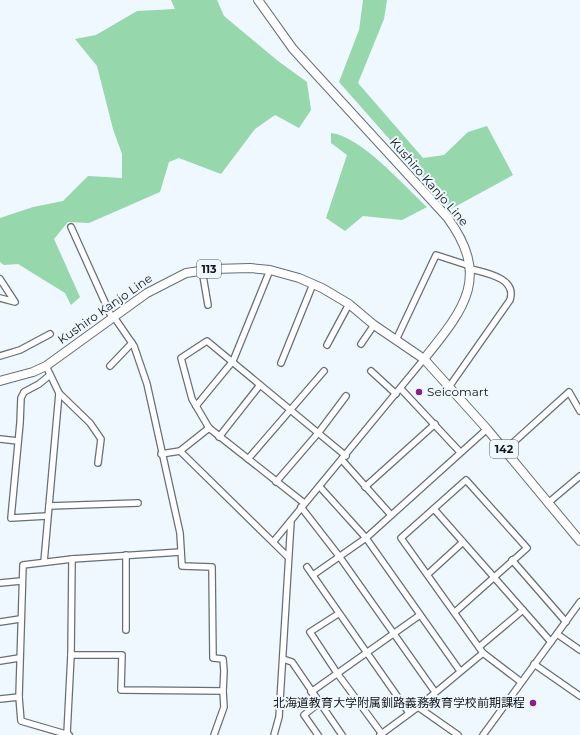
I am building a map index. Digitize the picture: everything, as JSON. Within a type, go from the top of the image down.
[{"type":"main road","name":"Kushiro Kanjo Line","points":[[0,381],[33,372],[46,366],[147,293],[168,280],[186,273],[202,270],[250,268],[270,270],[299,278],[349,304],[374,325],[424,359],[461,310],[467,296],[470,267],[468,254],[459,234],[446,217],[293,49],[258,0]]},
{"type":"main road","name":"142","points":[[424,359],[487,429],[580,541]]},
{"type":"street","points":[[71,227],[114,318],[132,343],[148,391],[180,533],[182,566],[212,566],[214,658],[223,659],[224,671],[224,707],[214,735]]},
{"type":"street","points":[[396,340],[436,255],[504,281],[511,288],[512,294],[510,300],[449,387]]},
{"type":"street","points":[[202,270],[208,305]]},
{"type":"street","points":[[196,406],[233,361],[270,270]]},
{"type":"street","points":[[0,279],[15,302],[0,298]]},
{"type":"street","points":[[280,363],[313,284]]},
{"type":"street","points":[[327,345],[349,304]]},
{"type":"street","points":[[361,344],[374,325]]},
{"type":"street","points":[[0,356],[20,350],[50,334]]},
{"type":"street","points":[[391,515],[365,487],[344,458],[319,432],[207,341],[181,358],[192,399],[209,428],[302,505],[435,692]]},
{"type":"street","points":[[110,366],[132,343]]},
{"type":"street","points":[[274,541],[302,505],[320,487],[401,389],[424,359]]},
{"type":"street","points":[[46,366],[59,392],[90,423],[101,439],[98,462]]},
{"type":"street","points":[[248,459],[324,371]]},
{"type":"street","points":[[371,371],[396,394]]},
{"type":"street","points":[[47,516],[11,518],[21,398],[24,392],[39,384],[50,375]]},
{"type":"street","points":[[219,437],[260,385]]},
{"type":"street","points":[[401,389],[460,452]]},
{"type":"street","points":[[44,562],[59,392]]},
{"type":"street","points":[[504,450],[569,392],[580,411]]},
{"type":"street","points":[[276,482],[319,432],[346,396]]},
{"type":"street","points":[[365,487],[435,424]]},
{"type":"street","points":[[161,454],[180,451],[209,428]]},
{"type":"street","points":[[313,575],[366,538],[487,429]]},
{"type":"street","points":[[0,439],[18,440]]},
{"type":"street","points":[[180,451],[288,556]]},
{"type":"street","points":[[548,503],[580,476]]},
{"type":"street","points":[[455,612],[527,548],[466,480],[401,538],[483,653],[521,682]]},
{"type":"street","points":[[320,487],[366,538],[460,672]]},
{"type":"street","points":[[49,506],[138,503]]},
{"type":"street","points":[[434,509],[551,642]]},
{"type":"street","points":[[274,735],[279,717],[291,520]]},
{"type":"street","points":[[428,574],[463,542]]},
{"type":"street","points":[[72,559],[71,656],[68,735],[20,721],[20,619],[23,565],[72,559],[182,552]]},
{"type":"street","points":[[126,555],[126,630]]},
{"type":"street","points":[[512,560],[566,622]]},
{"type":"street","points":[[307,567],[338,614],[409,713]]},
{"type":"street","points":[[0,583],[21,581]]},
{"type":"street","points":[[483,735],[580,602]]},
{"type":"street","points":[[480,647],[522,610]]},
{"type":"street","points":[[338,614],[310,632],[337,673],[381,734],[418,707],[483,653]]},
{"type":"street","points":[[311,692],[420,615]]},
{"type":"street","points":[[0,622],[20,619]]},
{"type":"street","points":[[557,634],[580,650]]},
{"type":"street","points":[[71,656],[122,655],[121,690],[223,690]]},
{"type":"street","points":[[0,661],[20,658]]},
{"type":"street","points":[[283,659],[292,662],[311,692],[342,735]]},
{"type":"street","points":[[534,664],[580,696]]},
{"type":"street","points":[[0,699],[19,697]]},
{"type":"street","points":[[318,735],[304,715],[319,703]]},
{"type":"street","points":[[418,707],[458,735]]},
{"type":"green space","points":[[171,0],[217,0],[224,16],[278,61],[307,82],[311,110],[299,128],[275,115],[255,129],[221,174],[179,158],[169,162],[160,192],[89,223],[68,222],[54,239],[80,297],[71,305],[65,293],[18,264],[4,265],[0,262],[0,218],[33,207],[63,201],[88,176],[122,178],[122,154],[113,129],[97,66],[75,39],[96,35],[137,11],[175,9]]},
{"type":"green space","points":[[363,0],[387,0],[384,19],[358,83],[423,158],[444,155],[468,132],[487,126],[513,175],[451,209],[339,82],[359,30]]},
{"type":"green space","points":[[331,133],[343,136],[368,152],[382,163],[427,207],[402,220],[363,216],[345,231],[326,218],[347,155],[331,143]]},
{"type":"place","name":"Seicomart","points":[[419,392]]},
{"type":"place","name":"北海道教育大学附属釧路義務教育学校前期課程","points":[[533,703]]}]
